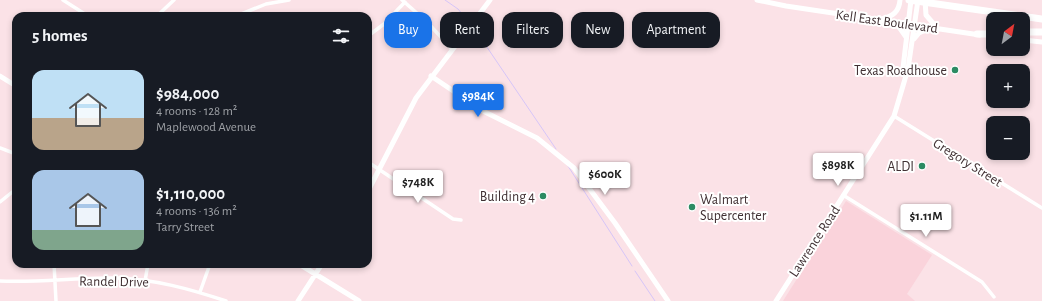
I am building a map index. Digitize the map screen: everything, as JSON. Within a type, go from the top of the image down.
[{"type":"highway","points":[[910,0],[1042,19]]},
{"type":"highway","points":[[1030,32],[1042,32]]},
{"type":"highway","points":[[977,34],[986,35]]},
{"type":"street","points":[[63,0],[70,2],[83,12]]},
{"type":"street","points":[[161,12],[174,0]]},
{"type":"street","points":[[246,12],[266,4],[289,0]]},
{"type":"street","points":[[372,183],[411,106],[431,76],[490,0]]},
{"type":"street","name":"Kell East Boulevard","points":[[758,0],[780,5],[915,26],[977,34]]},
{"type":"street","points":[[879,20],[895,13],[899,8],[900,0]]},
{"type":"street","name":"Lawrence Road","points":[[905,76],[903,68],[910,0]]},
{"type":"street","name":"Lawrence Road","points":[[776,301],[894,116],[908,69],[918,0]]},
{"type":"street","points":[[925,0],[926,15],[938,29]]},
{"type":"street","points":[[372,33],[384,24],[404,1],[427,22],[452,49]]},
{"type":"street","points":[[892,22],[900,27],[906,37]]},
{"type":"street","points":[[912,44],[915,36],[932,28]]},
{"type":"street","points":[[1030,41],[1042,42]]},
{"type":"street","points":[[0,76],[12,84]]},
{"type":"street","points":[[431,76],[483,111],[537,138],[574,168],[615,223],[668,301]]},
{"type":"street","name":"Gregory Street","points":[[894,116],[1042,208]]},
{"type":"street","points":[[0,148],[12,152]]},
{"type":"street","points":[[372,165],[453,219],[461,220]]},
{"type":"street","points":[[0,202],[12,192]]},
{"type":"street","points":[[843,195],[982,282],[994,297]]},
{"type":"street","points":[[54,268],[56,301]]},
{"type":"street","points":[[145,281],[147,268]]},
{"type":"street","points":[[200,292],[209,268]]},
{"type":"street","points":[[305,268],[359,301]]},
{"type":"street","points":[[298,301],[319,268]]},
{"type":"street","name":"Randel Drive","points":[[0,281],[24,282],[115,278],[180,286],[226,301]]},
{"type":"shaded area","points":[[846,201],[932,255],[907,294],[915,301],[783,301]]},
{"type":"waterway","points":[[445,0],[460,12]]},
{"type":"waterway","points":[[488,48],[556,149]]},
{"type":"waterway","points":[[568,166],[632,266]]},
{"type":"waterway","points":[[635,271],[655,301]]},
{"type":"place","name":"Texas Roadhouse","points":[[955,70]]},
{"type":"place","name":"ALDI","points":[[922,166]]},
{"type":"place","name":"Building 4","points":[[543,196]]},
{"type":"place","name":"Walmart Supercenter","points":[[692,207]]}]
